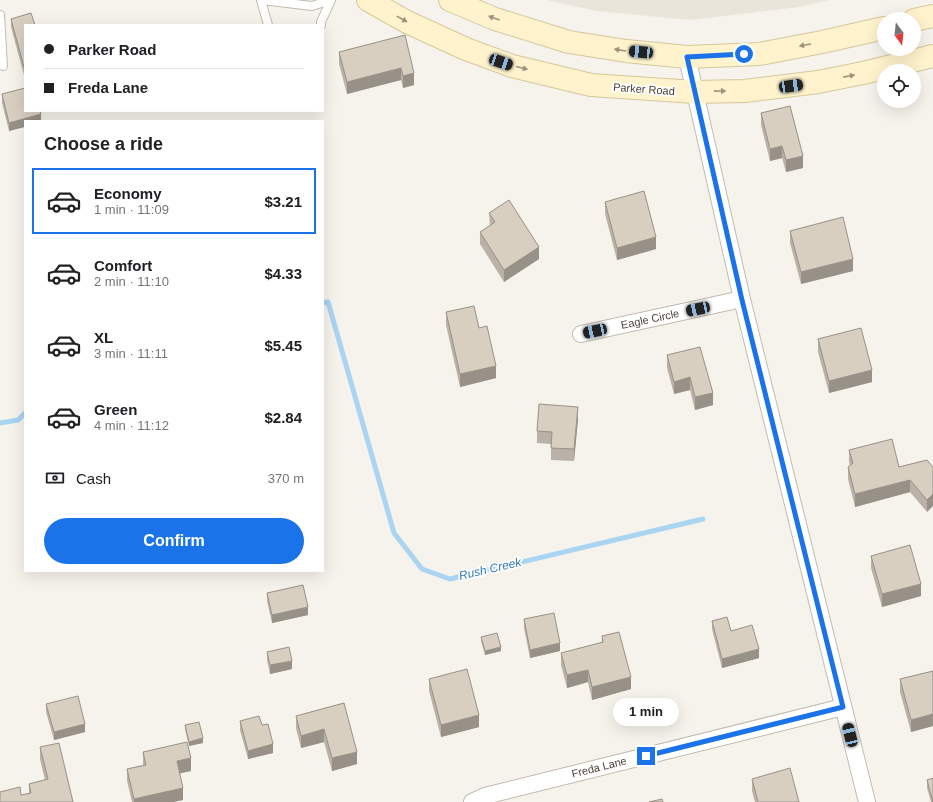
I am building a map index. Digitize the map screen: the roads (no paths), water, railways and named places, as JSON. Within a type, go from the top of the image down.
[{"type":"main road","name":"Parker Road","points":[[368,0],[407,22],[466,50],[512,66],[591,85],[695,92],[744,91],[818,82],[933,56]]},
{"type":"main road","points":[[450,0],[495,19],[569,42],[626,51],[687,57],[759,54],[877,30]]},
{"type":"main road","points":[[921,19],[933,16]]},
{"type":"street","points":[[687,57],[742,300],[867,802]]},
{"type":"street","name":"Eagle Circle","points":[[581,334],[742,300]]},
{"type":"street","name":"Freda Lane","points":[[472,802],[498,792],[843,707]]},
{"type":"lane","points":[[268,24],[261,0],[312,6],[331,0]]},
{"type":"lane","points":[[321,24],[331,0]]},
{"type":"lane","points":[[0,15],[3,66]]},
{"type":"waterway","name":"Rush Creek","points":[[324,303],[328,302],[394,533],[422,569],[450,579],[703,519]]},
{"type":"waterway","name":"Rush Creek","points":[[0,423],[18,420],[24,414]]}]
